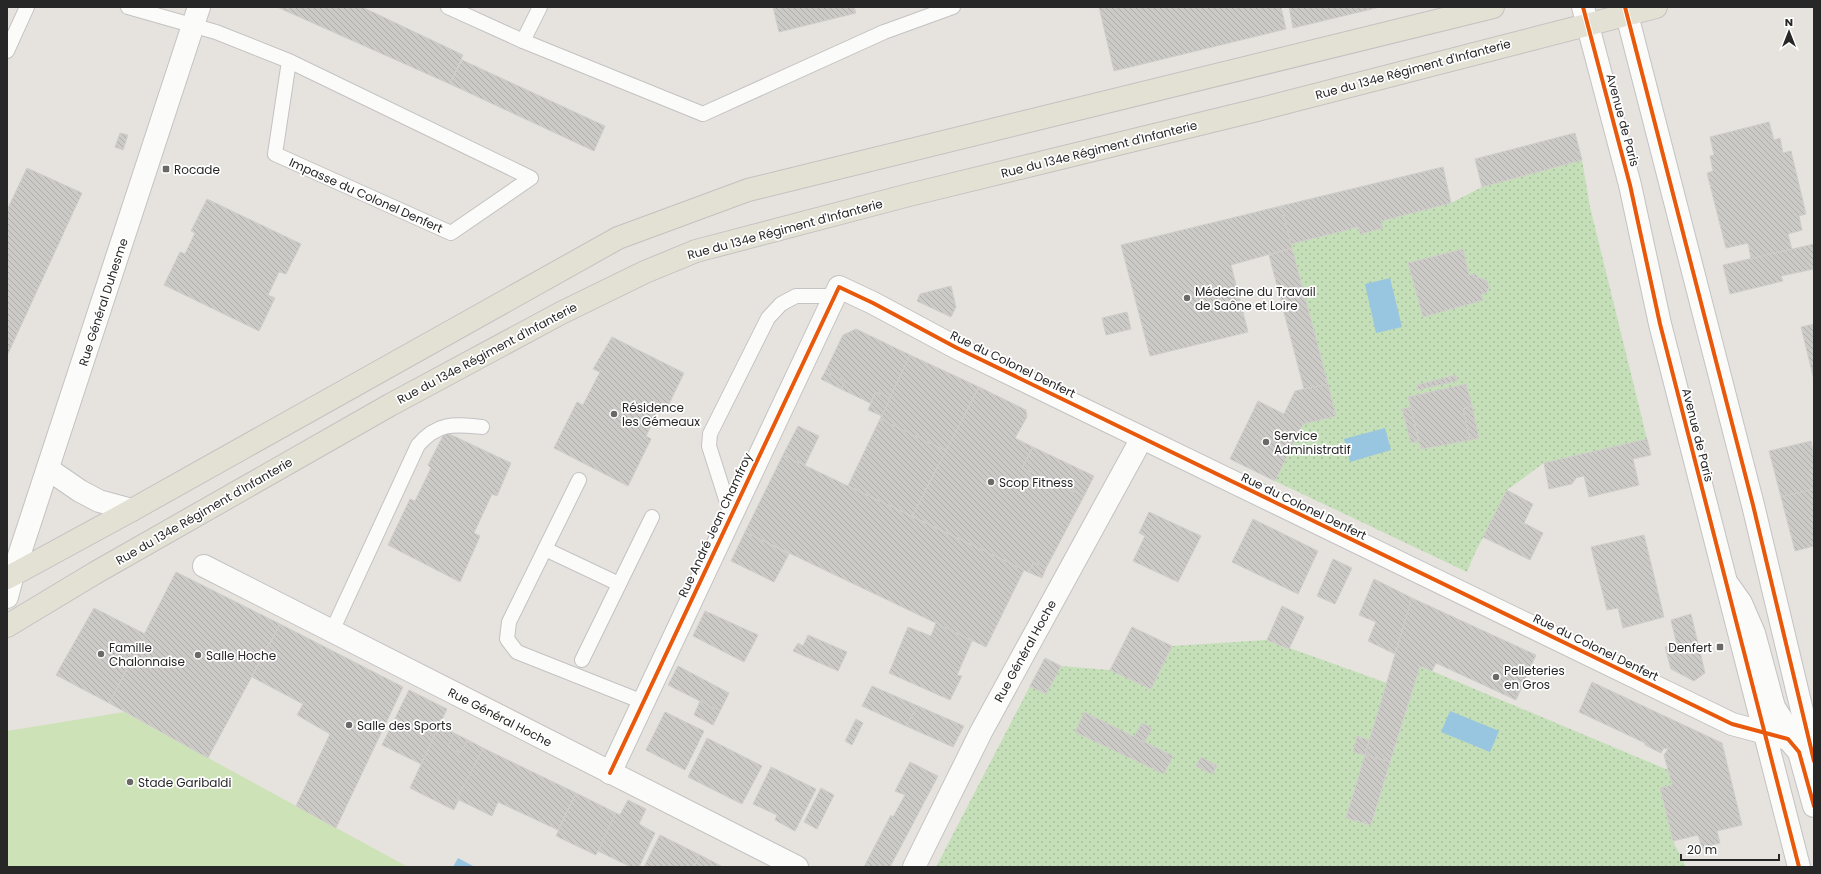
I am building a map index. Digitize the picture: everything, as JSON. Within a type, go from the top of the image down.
[{"type":"main road","points":[[10,576],[132,510],[618,238],[748,190],[1494,7]]},
{"type":"main road","name":"Rue du 134e Régiment d'Infanterie","points":[[7,626],[102,569],[404,398],[561,313],[644,272],[696,251],[910,194],[1257,110],[1585,16],[1656,7]]},
{"type":"street","points":[[1626,11],[1811,736],[1814,761]]},
{"type":"street","name":"Rue Général Duhesme","points":[[7,597],[10,576],[48,469],[196,16]]},
{"type":"street","name":"Avenue de Paris","points":[[1585,16],[1630,185],[1660,324],[1799,867]]},
{"type":"street","name":"Rue du Colonel Denfert","points":[[836,292],[957,348],[1732,724],[1788,739],[1799,752],[1814,806]]},
{"type":"street","name":"Rue André Jean Chamfroy","points":[[610,773],[836,292]]},
{"type":"street","name":"Rue Général Hoche","points":[[914,867],[981,732],[1142,438]]},
{"type":"street","points":[[48,469],[80,492],[99,501],[132,510]]},
{"type":"street","name":"Rue Général Hoche","points":[[204,566],[797,867]]},
{"type":"street","points":[[1727,584],[1741,603],[1754,633],[1774,707],[1786,726],[1811,736]]},
{"type":"lane","points":[[7,51],[27,7]]},
{"type":"lane","name":"Impasse du Colonel Denfert","points":[[128,7],[196,16],[216,32],[289,61],[531,178],[451,233],[275,154],[289,61]]},
{"type":"lane","points":[[448,7],[467,11],[523,41],[702,114],[884,32],[953,7]]},
{"type":"lane","points":[[523,41],[540,7]]},
{"type":"lane","points":[[731,515],[709,446],[710,434],[768,318],[781,304],[796,296],[836,292]]},
{"type":"lane","points":[[332,631],[418,445],[432,430],[458,424],[482,427]]},
{"type":"lane","points":[[579,480],[509,622],[507,639],[517,652],[643,702]]},
{"type":"lane","points":[[582,660],[652,516]]},
{"type":"lane","points":[[545,549],[619,584]]},
{"type":"green space","points":[[1582,160],[1590,207],[1647,439],[1544,463],[1507,490],[1467,572],[1275,481],[1303,424],[1336,416],[1291,244],[1358,227],[1361,234],[1382,228],[1381,221],[1451,203],[1482,187]]},
{"type":"green space","points":[[1267,640],[1387,683],[1346,818],[1371,825],[1420,666],[1668,770],[1672,785],[1660,789],[1673,841],[1686,867],[936,867],[1030,686],[1046,694],[1061,666],[1110,670],[1151,689],[1172,646]]},
{"type":"green space","name":"Stade Garibaldi","points":[[124,712],[408,867],[7,867],[7,731]]},
{"type":"water","points":[[1390,278],[1402,327],[1376,333],[1365,284]]},
{"type":"water","points":[[1385,428],[1391,450],[1350,462],[1344,439]]},
{"type":"water","points":[[1450,711],[1499,731],[1490,752],[1441,732]]},
{"type":"water","points":[[458,858],[475,867],[453,867]]},
{"type":"building","points":[[277,7],[362,7],[463,55],[450,84]]},
{"type":"building","points":[[773,7],[854,7],[856,13],[779,32]]},
{"type":"building","points":[[1099,7],[1281,7],[1286,29],[1114,71]]},
{"type":"building","points":[[1289,7],[1380,7],[1293,28]]},
{"type":"building","points":[[462,60],[605,126],[594,151],[450,84]]},
{"type":"building","points":[[1769,122],[1774,140],[1780,138],[1783,153],[1791,151],[1806,214],[1799,216],[1802,230],[1788,234],[1792,250],[1751,259],[1748,243],[1726,248],[1707,173],[1713,171],[1710,156],[1714,155],[1710,137]]},
{"type":"building","points":[[120,133],[128,135],[123,150],[115,147]]},
{"type":"building","points":[[1575,133],[1582,160],[1482,187],[1475,159]]},
{"type":"building","points":[[1443,167],[1451,203],[1381,221],[1383,228],[1360,234],[1358,227],[1291,244],[1281,206]]},
{"type":"building","points":[[27,168],[82,193],[7,356],[7,210]]},
{"type":"building","points":[[207,199],[301,244],[286,274],[279,272],[268,295],[275,298],[259,331],[164,285],[180,252],[185,254],[195,233],[191,231]]},
{"type":"building","name":"Médecine du Travail de Saône et Loire","points":[[1281,206],[1292,248],[1231,265],[1248,332],[1150,356],[1121,245]]},
{"type":"building","points":[[1814,244],[1814,269],[1781,276],[1783,281],[1730,294],[1723,265]]},
{"type":"building","points":[[1292,248],[1328,384],[1304,389],[1269,255]]},
{"type":"building","points":[[1463,249],[1469,275],[1476,274],[1478,278],[1487,281],[1489,288],[1485,294],[1481,294],[1483,300],[1423,317],[1408,263]]},
{"type":"building","points":[[951,286],[956,307],[951,317],[917,301],[920,294]]},
{"type":"building","points":[[1127,312],[1131,329],[1106,335],[1102,318]]},
{"type":"building","points":[[1814,324],[1814,380],[1801,327]]},
{"type":"building","points":[[856,329],[910,355],[890,398],[876,392],[870,403],[841,389],[845,381],[825,372],[843,335]]},
{"type":"building","name":"Résidence les Gémeaux","points":[[612,337],[684,373],[668,406],[662,403],[646,436],[651,439],[628,486],[554,448],[577,402],[583,405],[600,372],[593,369]]},
{"type":"building","points":[[910,355],[979,387],[946,451],[880,419]]},
{"type":"building","points":[[825,372],[845,381],[841,389],[821,379]]},
{"type":"building","points":[[1456,375],[1457,381],[1417,390],[1417,385]]},
{"type":"building","name":"Service Administratif","points":[[1328,384],[1336,416],[1303,424],[1275,481],[1230,459],[1258,401],[1284,414],[1295,391]]},
{"type":"building","points":[[1466,384],[1472,406],[1463,409],[1470,440],[1421,449],[1408,397]]},
{"type":"building","name":"Scop Fitness","points":[[979,387],[1026,410],[1027,417],[1015,438],[1033,447],[1022,468],[1084,496],[1046,568],[1034,562],[1028,572],[912,516]]},
{"type":"building","points":[[876,392],[890,398],[882,416],[868,410]]},
{"type":"building","points":[[1472,406],[1479,438],[1470,440],[1463,409]]},
{"type":"building","points":[[1411,407],[1418,441],[1411,443],[1402,409]]},
{"type":"building","points":[[880,419],[946,451],[912,516],[848,486]]},
{"type":"building","points":[[798,426],[819,436],[805,465],[783,455]]},
{"type":"building","points":[[445,432],[511,463],[497,496],[492,494],[474,533],[480,536],[460,582],[388,545],[410,499],[415,501],[431,468],[428,465]]},
{"type":"building","points":[[1647,439],[1651,455],[1633,459],[1639,485],[1589,497],[1584,476],[1576,478],[1572,484],[1549,489],[1544,463]]},
{"type":"building","points":[[1811,441],[1814,456],[1814,489],[1781,497],[1769,451]]},
{"type":"building","points":[[1033,447],[1094,476],[1084,496],[1022,468]]},
{"type":"building","points":[[783,455],[1024,570],[986,647],[745,532]]},
{"type":"building","points":[[1814,489],[1814,546],[1795,551],[1781,497]]},
{"type":"building","points":[[1507,490],[1533,504],[1524,523],[1543,533],[1530,560],[1483,537]]},
{"type":"building","points":[[1149,512],[1201,536],[1178,582],[1133,561],[1145,536],[1139,533]]},
{"type":"building","points":[[1253,519],[1318,551],[1298,594],[1232,562]]},
{"type":"building","points":[[745,532],[789,554],[774,582],[731,561]]},
{"type":"building","points":[[1644,535],[1664,617],[1623,628],[1618,608],[1607,610],[1591,547]]},
{"type":"building","points":[[1333,559],[1352,568],[1335,604],[1317,596]]},
{"type":"building","points":[[1034,562],[1046,568],[1042,578],[1028,572]]},
{"type":"building","name":"Salle Hoche","points":[[176,572],[280,624],[208,758],[109,703]]},
{"type":"building","points":[[1374,579],[1412,598],[1395,654],[1368,641],[1376,622],[1359,615]]},
{"type":"building","name":"Pelleteries en Gros","points":[[1412,598],[1536,655],[1516,700],[1436,663],[1432,671],[1420,666],[1390,762],[1365,755]]},
{"type":"building","points":[[1282,606],[1304,617],[1289,649],[1267,640]]},
{"type":"building","name":"Famille Chalonnaise","points":[[94,608],[145,634],[109,703],[56,675]]},
{"type":"building","points":[[705,611],[758,635],[744,662],[693,636]]},
{"type":"building","points":[[1691,614],[1705,673],[1694,681],[1671,669],[1665,647],[1677,645],[1671,620]]},
{"type":"building","points":[[936,623],[972,641],[957,675],[962,676],[950,700],[889,673],[908,627],[931,636]]},
{"type":"building","name":"Salle des Sports","points":[[280,624],[403,687],[336,828],[296,806],[330,734],[297,715],[303,704],[252,677]]},
{"type":"building","points":[[1132,627],[1172,646],[1151,689],[1110,670]]},
{"type":"building","points":[[808,635],[847,652],[838,671],[793,651],[798,643],[803,646]]},
{"type":"building","points":[[1045,658],[1061,666],[1046,694],[1030,686]]},
{"type":"building","points":[[678,666],[729,693],[720,711],[668,685]]},
{"type":"building","points":[[1592,682],[1722,743],[1742,825],[1717,831],[1720,843],[1702,848],[1698,835],[1673,841],[1660,788],[1672,785],[1664,755],[1668,749],[1664,748],[1661,753],[1645,745],[1645,743],[1579,712]]},
{"type":"building","points":[[872,686],[918,706],[906,726],[862,706]]},
{"type":"building","points":[[409,690],[447,709],[421,764],[382,745]]},
{"type":"building","points":[[700,701],[720,711],[713,725],[694,715]]},
{"type":"building","points":[[918,706],[964,726],[953,747],[906,726]]},
{"type":"building","points":[[665,712],[704,731],[685,770],[646,750]]},
{"type":"building","points":[[1084,712],[1173,756],[1164,774],[1075,732]]},
{"type":"building","points":[[856,719],[863,723],[852,745],[845,741]]},
{"type":"building","points":[[1142,723],[1152,728],[1145,742],[1134,737]]},
{"type":"building","points":[[439,726],[454,733],[448,746],[460,753],[468,740],[483,748],[454,810],[410,788]]},
{"type":"building","points":[[454,733],[468,740],[460,753],[448,746]]},
{"type":"building","points":[[1357,736],[1369,740],[1365,755],[1353,752]]},
{"type":"building","points":[[707,738],[762,766],[742,804],[688,777]]},
{"type":"building","points":[[483,748],[576,793],[558,830],[498,802],[492,816],[457,799]]},
{"type":"building","points":[[1365,755],[1390,762],[1371,825],[1346,818]]},
{"type":"building","points":[[1201,757],[1217,766],[1212,774],[1196,766]]},
{"type":"building","points":[[910,762],[938,776],[890,867],[864,867],[891,815],[893,817],[905,795],[895,791]]},
{"type":"building","points":[[771,767],[816,789],[795,831],[775,820],[777,815],[753,804]]},
{"type":"building","points":[[821,788],[834,795],[817,829],[804,822]]},
{"type":"building","points":[[576,793],[616,813],[596,855],[556,836]]},
{"type":"building","points":[[628,800],[646,809],[639,824],[655,833],[639,867],[631,867],[598,851],[616,813],[620,815]]},
{"type":"building","points":[[660,835],[700,855],[694,867],[644,867]]},
{"type":"building","points":[[700,855],[723,867],[694,867]]},
{"type":"cycle path","points":[[1583,7],[1630,185],[1660,324],[1799,867]]},
{"type":"cycle path","points":[[1625,7],[1753,505],[1814,761]]},
{"type":"cycle path","points":[[610,773],[839,287],[873,303],[957,348],[1732,724],[1788,739],[1799,752],[1814,806]]},
{"type":"place","name":"Rocade","points":[[166,169]]},
{"type":"place","name":"Médecine du Travail de Saône et Loire","points":[[1187,298]]},
{"type":"place","name":"Résidence les Gémeaux","points":[[614,414]]},
{"type":"place","name":"Service Administratif","points":[[1266,442]]},
{"type":"place","name":"Scop Fitness","points":[[991,482]]},
{"type":"place","name":"Denfert","points":[[1720,647]]},
{"type":"place","name":"Famille Chalonnaise","points":[[101,654]]},
{"type":"place","name":"Salle Hoche","points":[[198,655]]},
{"type":"place","name":"Pelleteries en Gros","points":[[1496,677]]},
{"type":"place","name":"Salle des Sports","points":[[349,725]]},
{"type":"place","name":"Stade Garibaldi","points":[[130,782]]}]
